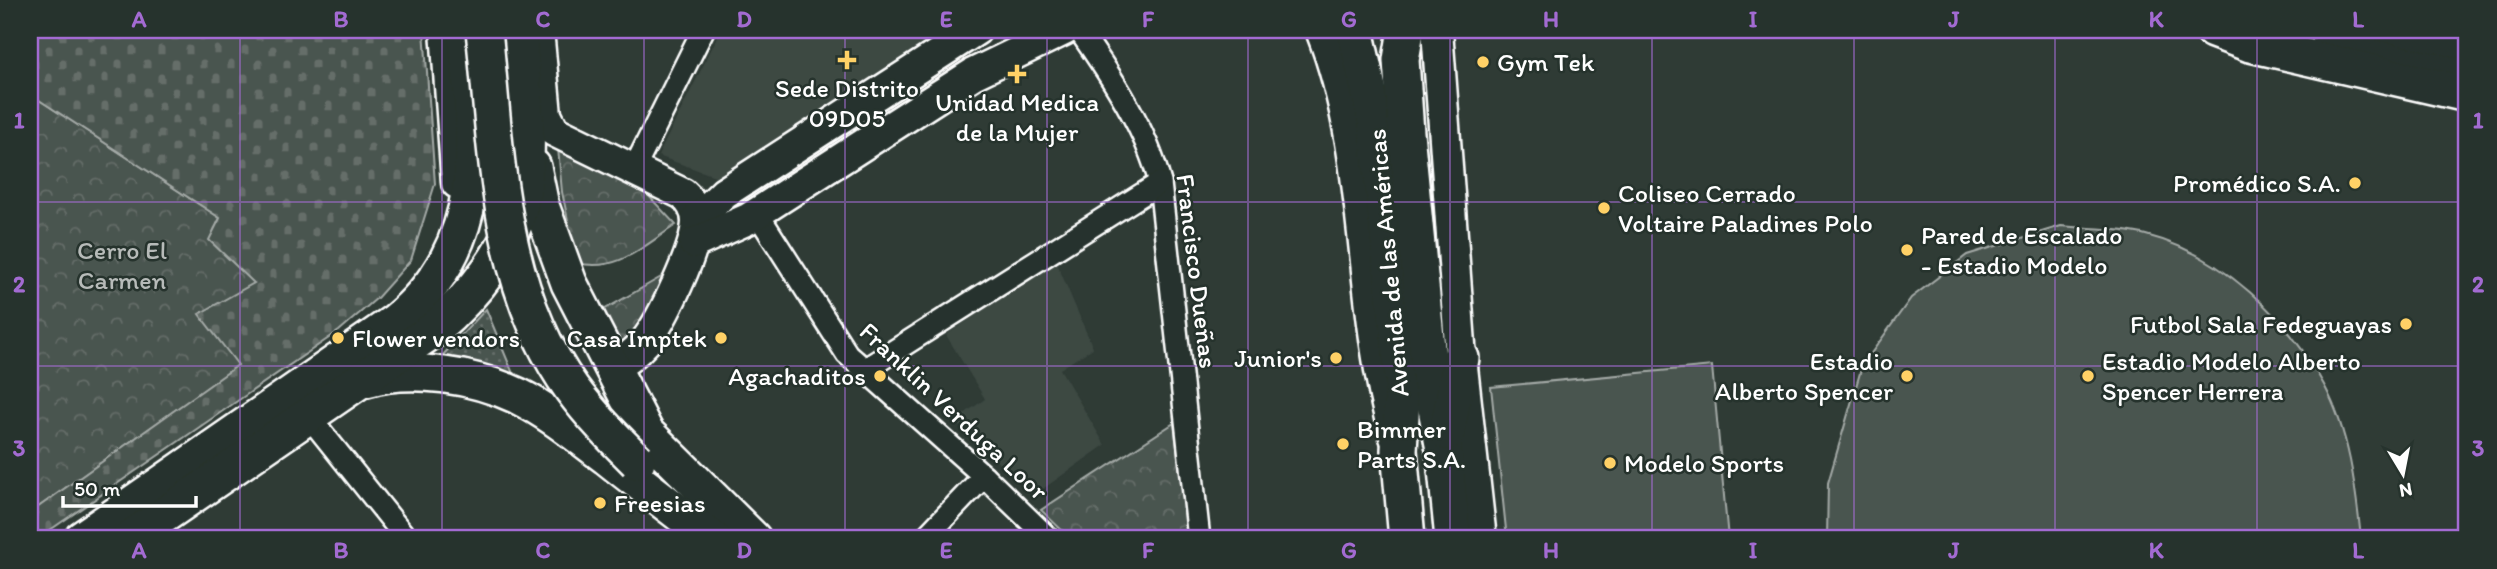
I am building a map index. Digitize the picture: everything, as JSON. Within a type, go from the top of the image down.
[{"type":"main road","points":[[443,268],[456,207],[457,171],[446,30]]},
{"type":"main road","points":[[82,539],[395,322],[417,304],[443,268],[459,235],[471,193],[475,122],[466,30]]},
{"type":"main road","points":[[484,30],[509,247],[520,289],[540,335],[572,388],[637,461],[715,539]]},
{"type":"main road","points":[[518,30],[535,178],[541,206],[569,283],[611,369],[654,444],[753,539]]},
{"type":"main road","points":[[538,30],[549,124],[559,134],[683,194],[692,203],[695,231]]},
{"type":"main road","points":[[564,424],[557,398],[556,384],[560,376],[579,367],[611,369],[629,357],[649,336],[695,231],[724,193],[976,30]]},
{"type":"main road","points":[[695,231],[728,230],[973,74],[1064,30]]},
{"type":"main road","name":"Avenida de las Américas","points":[[1406,30],[1401,60],[1407,283],[1399,450],[1408,539]]},
{"type":"main road","points":[[2213,30],[2279,51],[2467,94]]},
{"type":"main road","points":[[2252,30],[2467,51]]},
{"type":"main road","points":[[1333,34],[1349,118],[1380,385],[1399,450]]},
{"type":"main road","name":"Avenida de las Américas","points":[[1333,34],[1376,123],[1407,283],[1444,449],[1452,539]]},
{"type":"main road","points":[[1435,36],[1461,358],[1481,539]]},
{"type":"main road","points":[[2363,40],[2467,75]]},
{"type":"main road","points":[[129,539],[352,383],[433,330],[471,294],[497,255],[523,193],[524,88]]},
{"type":"main road","points":[[1444,449],[1461,358]]},
{"type":"main road","points":[[352,383],[393,373],[467,380],[518,396],[564,424],[715,539]]},
{"type":"street","points":[[634,169],[703,30]]},
{"type":"street","name":"Francisco Dueñas","points":[[1079,30],[1102,63],[1146,141],[1160,183],[1199,539]]},
{"type":"street","points":[[864,370],[1160,183]]},
{"type":"street","name":"Franklin Verduga Loor","points":[[757,214],[847,354],[984,476],[1049,539]]},
{"type":"street","points":[[307,414],[407,539]]},
{"type":"street","points":[[924,539],[984,476]]},
{"type":"shaded area","points":[[721,30],[952,30],[723,179],[658,156]]},
{"type":"shaded area","points":[[1056,261],[1093,348],[1060,369],[1105,445],[1033,496],[954,421],[985,399],[946,335]]},
{"type":"green space","points":[[30,30],[424,30],[435,184],[411,260],[377,298],[339,331],[37,539],[30,539],[30,513],[238,365],[199,314],[254,283],[209,240],[220,218],[30,94]]},
{"type":"green space","name":"Cerro El Carmen","points":[[30,94],[220,218],[210,240],[255,283],[239,365],[30,513]]},
{"type":"green space","points":[[558,148],[647,194],[676,225],[618,261],[592,265],[577,263],[562,192]]},
{"type":"green space","name":"Estadio Modelo Alberto Spencer Herrera","points":[[2061,226],[2136,233],[2174,244],[2226,273],[2272,313],[2309,360],[2333,403],[2350,460],[2361,539],[1827,539],[1828,483],[1862,366],[1911,298],[1967,255]]},
{"type":"green space","points":[[670,272],[645,331],[618,349],[602,311]]},
{"type":"green space","points":[[486,309],[514,376],[441,357]]},
{"type":"green space","name":"Modelo Sports","points":[[1712,366],[1728,539],[1507,539],[1491,387]]},
{"type":"green space","points":[[1174,423],[1188,539],[1071,539],[1041,510]]},
{"type":"place","name":"Sede Distrito 09D05","points":[[847,60]]},
{"type":"place","name":"Gym Tek","points":[[1483,62]]},
{"type":"place","name":"Unidad Medica de la Mujer","points":[[1017,74]]},
{"type":"place","name":"Promédico S.A.","points":[[2355,183]]},
{"type":"place","name":"Coliseo Cerrado Voltaire Paladines Polo","points":[[1604,208]]},
{"type":"place","name":"Pared de Escalado - Estadio Modelo","points":[[1907,250]]},
{"type":"place","name":"Futbol Sala Fedeguayas","points":[[2406,324]]},
{"type":"place","name":"Flower vendors","points":[[338,338]]},
{"type":"place","name":"Casa Imptek","points":[[721,338]]},
{"type":"place","name":"Junior's","points":[[1336,358]]},
{"type":"place","name":"Agachaditos","points":[[880,376]]},
{"type":"place","name":"Estadio Alberto Spencer","points":[[1907,376]]},
{"type":"place","name":"Estadio Modelo Alberto Spencer Herrera","points":[[2088,376]]},
{"type":"place","name":"Bimmer Parts S.A.","points":[[1343,444]]},
{"type":"place","name":"Modelo Sports","points":[[1610,463]]},
{"type":"place","name":"Freesias","points":[[600,503]]}]
